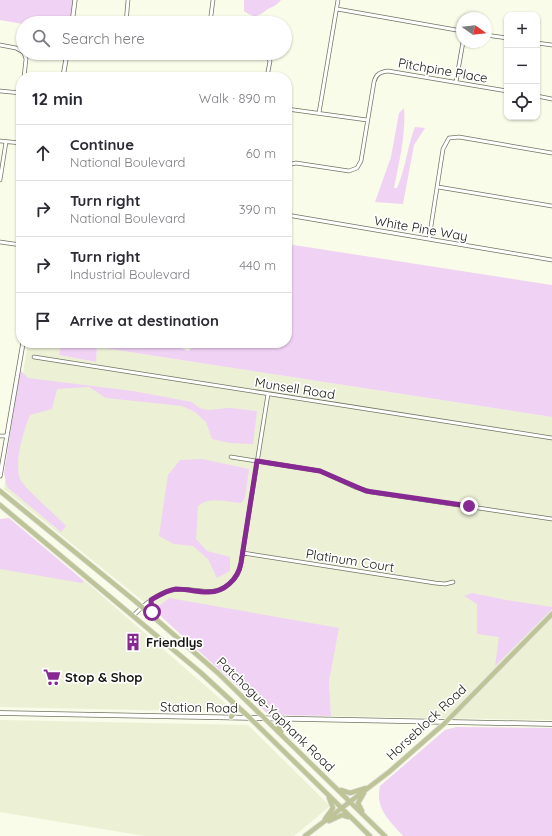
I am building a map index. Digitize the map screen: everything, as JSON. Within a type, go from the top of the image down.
[{"type":"main road","name":"Patchogue-Yaphank Road","points":[[0,491],[142,607],[218,673],[385,836]]},
{"type":"main road","name":"Patchogue-Yaphank Road","points":[[0,505],[134,615],[213,683],[370,836]]},
{"type":"main road","points":[[151,600],[151,611],[164,626]]},
{"type":"main road","name":"Horseblock Road","points":[[305,836],[368,788],[446,722],[552,614]]},
{"type":"main road","points":[[223,693],[236,709],[235,713],[231,717]]},
{"type":"main road","name":"Station Road","points":[[0,713],[552,724]]},
{"type":"main road","points":[[282,735],[278,726],[283,718]]},
{"type":"main road","points":[[335,787],[348,794],[368,788]]},
{"type":"main road","points":[[368,788],[358,805],[369,820]]},
{"type":"main road","points":[[318,826],[333,807],[322,789]]},
{"type":"main road","points":[[318,826],[341,815],[352,818]]},
{"type":"street","points":[[73,16],[75,0]]},
{"type":"street","points":[[127,16],[128,0]]},
{"type":"street","points":[[211,16],[213,0]]},
{"type":"street","points":[[319,113],[338,0]]},
{"type":"street","points":[[337,9],[456,30]]},
{"type":"street","points":[[492,36],[504,38]]},
{"type":"street","points":[[540,43],[552,45]]},
{"type":"street","points":[[0,45],[16,48]]},
{"type":"street","points":[[456,82],[462,48]]},
{"type":"street","points":[[25,72],[26,60]]},
{"type":"street","points":[[64,72],[66,60]]},
{"type":"street","points":[[268,72],[270,60]]},
{"type":"street","name":"Pitchpine Place","points":[[292,163],[353,170],[360,165],[374,82],[376,77],[382,72],[388,71],[504,90]]},
{"type":"street","points":[[0,92],[16,93]]},
{"type":"street","points":[[540,97],[552,99]]},
{"type":"street","points":[[292,109],[367,120]]},
{"type":"street","points":[[429,239],[444,149],[449,138],[454,136],[552,153]]},
{"type":"street","points":[[0,141],[16,143]]},
{"type":"street","points":[[0,180],[6,142]]},
{"type":"street","points":[[438,187],[552,206]]},
{"type":"street","name":"White Pine Way","points":[[292,216],[552,260]]},
{"type":"street","points":[[0,242],[16,244]]},
{"type":"street","points":[[0,476],[22,348]]},
{"type":"street","name":"Munsell Road","points":[[34,357],[552,438]]},
{"type":"street","points":[[134,615],[151,600],[172,590],[211,592],[225,587],[238,574],[243,554],[268,394]]},
{"type":"street","points":[[0,436],[6,436]]},
{"type":"street","points":[[231,457],[320,471],[366,491],[552,519]]},
{"type":"street","name":"Platinum Court","points":[[243,554],[435,583],[453,582]]},
{"type":"shaded area","points":[[0,0],[74,0],[71,16],[16,16],[16,23],[0,20]]},
{"type":"shaded area","points":[[244,0],[281,0],[261,14],[254,16],[244,11]]},
{"type":"shaded area","points":[[404,108],[403,138],[394,188],[397,188],[400,180],[415,127],[425,128],[414,145],[403,204],[375,202],[391,157],[399,113]]},
{"type":"shaded area","points":[[292,245],[552,285],[552,417],[104,348],[181,348],[188,351],[191,348],[292,348]]},
{"type":"shaded area","points":[[27,348],[60,348],[59,355],[96,362],[97,348],[104,348],[552,417],[552,720],[331,716],[329,681],[338,628],[154,610],[4,489]]},
{"type":"shaded area","points":[[60,348],[97,348],[96,362],[59,355]]},
{"type":"shaded area","points":[[20,370],[28,378],[133,391],[192,402],[206,410],[231,408],[257,411],[253,444],[230,443],[212,439],[206,422],[195,412],[182,406],[106,398],[89,387],[57,389],[52,409],[30,415],[20,447],[18,472],[23,483],[66,526],[61,532],[7,487],[4,473]]},
{"type":"shaded area","points":[[202,459],[249,469],[245,498],[241,503],[213,500],[202,503],[198,506],[196,539],[207,551],[230,557],[230,571],[217,578],[208,559],[193,546],[174,544],[159,536],[168,475],[180,460]]},
{"type":"shaded area","points":[[9,518],[84,581],[82,583],[0,569],[0,519]]},
{"type":"shaded area","points":[[0,568],[85,581],[233,710],[231,712],[0,707]]},
{"type":"shaded area","points":[[472,593],[552,607],[552,609],[495,666],[499,637],[477,634],[477,604],[464,596]]},
{"type":"shaded area","points":[[169,598],[339,628],[329,681],[331,716],[269,715],[154,610]]},
{"type":"shaded area","points":[[0,720],[248,725],[330,806],[294,836],[145,836],[0,812]]},
{"type":"shaded area","points":[[456,727],[552,728],[552,836],[403,836],[393,825],[381,808],[379,794],[380,786],[445,730]]},
{"type":"place","name":"Friendlys","points":[[133,642]]},
{"type":"place","name":"Stop & Shop","points":[[52,677]]},
{"type":"route","points":[[152,612],[151,600],[166,592],[180,589],[215,592],[234,580],[241,563],[257,461],[320,471],[366,491],[469,506]]}]
